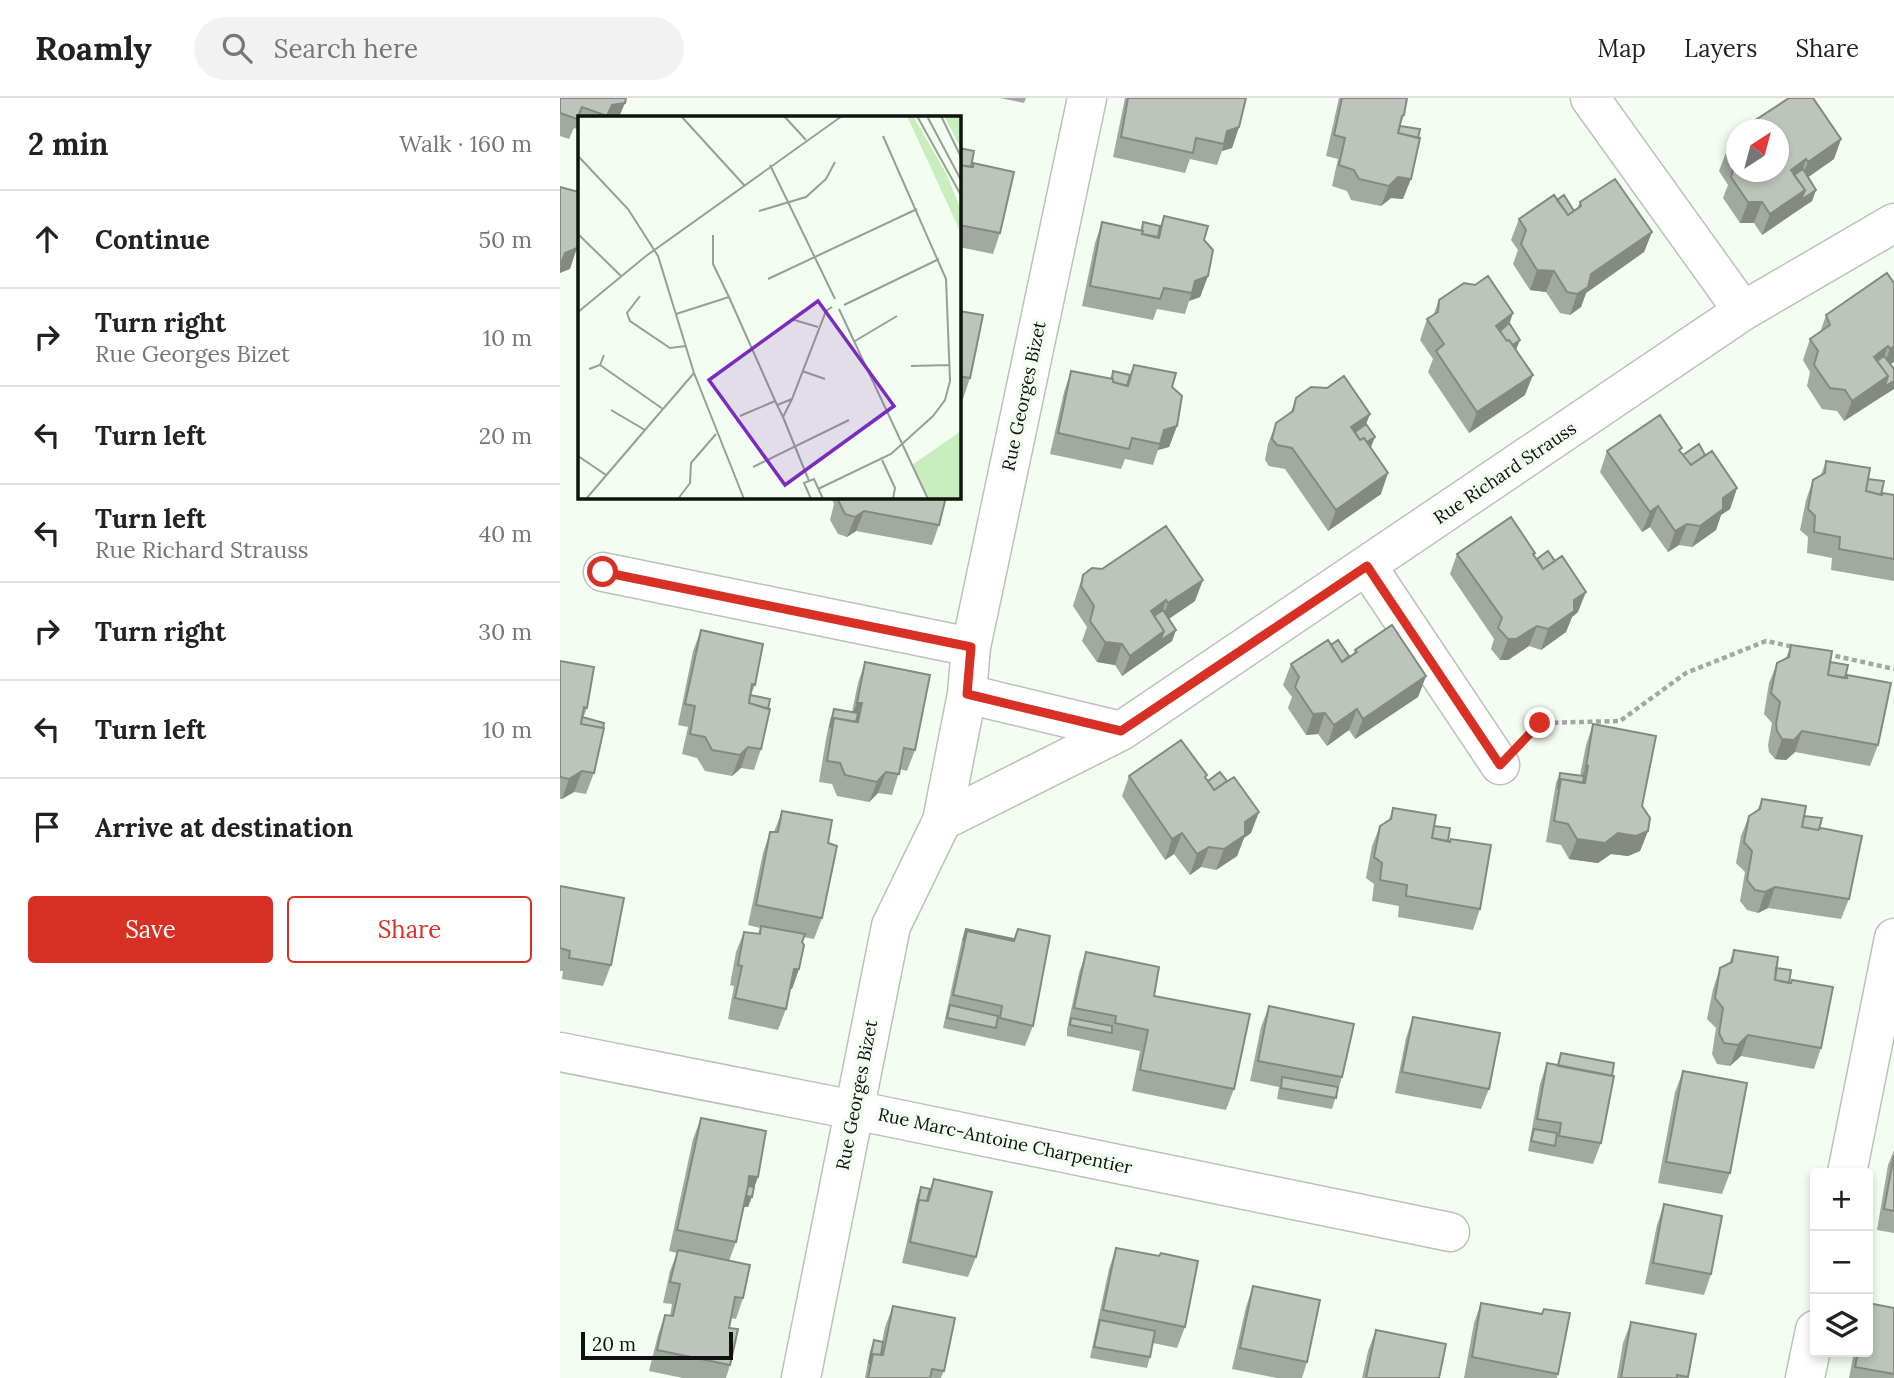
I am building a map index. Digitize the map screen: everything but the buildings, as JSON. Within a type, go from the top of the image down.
[{"type":"street","name":"Rue Georges Bizet","points":[[801,1378],[891,926],[942,821],[967,694],[971,647],[1087,98]]},
{"type":"street","points":[[1590,98],[1743,311]]},
{"type":"street","name":"Rue Richard Strauss","points":[[942,821],[1121,731],[1743,311],[1894,223]]},
{"type":"street","points":[[1367,566],[1500,765]]},
{"type":"street","points":[[603,572],[971,647]]},
{"type":"street","points":[[967,694],[1121,731]]},
{"type":"street","points":[[1848,1168],[1894,938]]},
{"type":"street","name":"Rue Marc-Antoine Charpentier","points":[[560,1052],[1450,1232]]},
{"type":"street","points":[[1805,1378],[1810,1354]]},
{"type":"path","points":[[1500,765],[1540,723],[1620,721],[1686,673],[1766,641],[1804,650]]},
{"type":"path","points":[[1817,652],[1894,669]]},
{"type":"route","points":[[603,572],[971,647],[967,694],[1121,731],[1367,566],[1500,765],[1540,723]]}]
